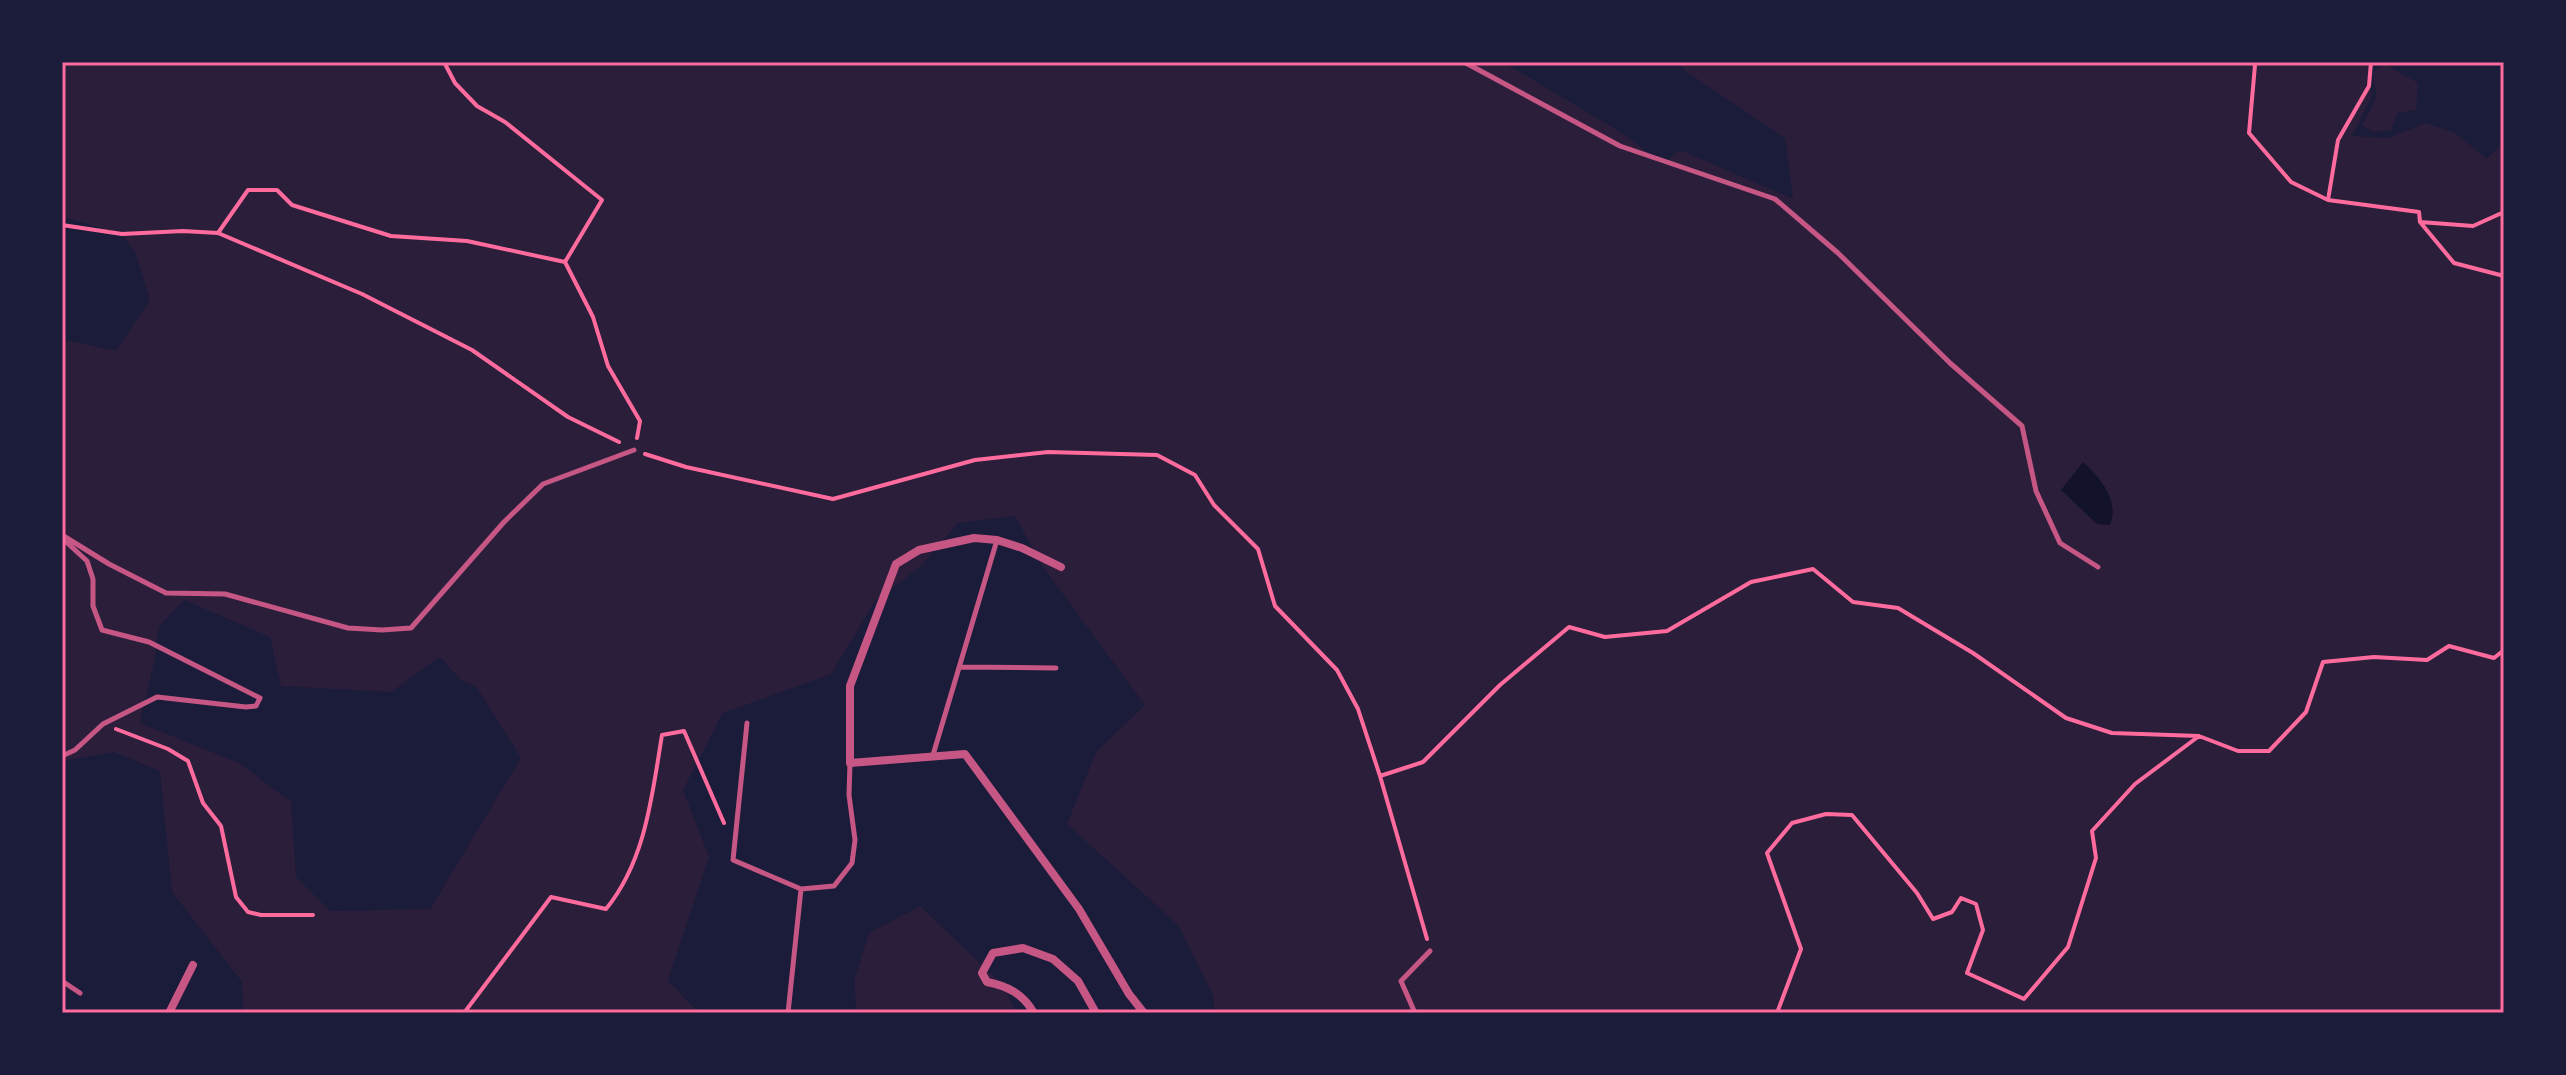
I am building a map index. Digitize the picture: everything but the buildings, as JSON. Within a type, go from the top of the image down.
[{"type":"street","points":[[1061,567],[1022,548],[997,540],[974,538],[919,550],[896,564],[850,686],[850,763],[965,754],[1079,909],[1129,994],[1144,1013]]},
{"type":"street","points":[[1034,1013],[1026,1000],[1005,986],[987,982],[982,973],[993,953],[1023,948],[1053,959],[1078,981],[1096,1013]]},
{"type":"street","points":[[173,1012],[193,965]]},
{"type":"lane","points":[[1464,62],[1620,146],[1775,199],[1838,253],[1950,363],[2022,426],[2036,491],[2060,543],[2098,567]]},
{"type":"lane","points":[[62,537],[166,593],[225,594],[348,628],[411,628],[504,522],[543,484],[634,450]]},
{"type":"lane","points":[[62,537],[87,561],[93,579],[93,606],[102,630],[149,642],[260,698],[256,706],[246,707],[157,697],[103,724],[75,750],[62,756]]},
{"type":"lane","points":[[933,755],[997,540]]},
{"type":"lane","points":[[959,667],[1056,668]]},
{"type":"lane","points":[[747,723],[733,860],[801,889],[834,886],[852,863],[855,840],[849,795],[850,763]]},
{"type":"lane","points":[[788,1013],[801,889]]},
{"type":"lane","points":[[1415,1013],[1401,981],[1430,951]]},
{"type":"lane","points":[[62,981],[80,993]]},
{"type":"path","points":[[444,62],[455,83],[477,106],[505,122],[602,200],[565,262]]},
{"type":"path","points":[[2252,62],[2255,65],[2249,133],[2291,182],[2328,200],[2419,212],[2420,222],[2454,263],[2504,276]]},
{"type":"path","points":[[2328,200],[2338,140],[2369,86],[2371,62]]},
{"type":"path","points":[[218,233],[248,190],[277,190],[292,205],[391,236],[467,241],[565,262]]},
{"type":"path","points":[[2420,222],[2473,226],[2504,212]]},
{"type":"path","points":[[62,225],[122,234],[218,233],[362,294],[458,343],[568,417],[634,450],[686,467],[833,499],[975,460],[1048,452],[1157,455],[1195,475],[1214,505],[1258,549],[1275,606],[1337,670],[1358,709],[1430,951]]},
{"type":"path","points":[[565,262],[593,317],[608,366],[640,421],[634,450]]},
{"type":"path","points":[[1380,776],[1423,762],[1500,685],[1569,627],[1605,637],[1667,631],[1751,582],[1813,569],[1853,602],[1898,608],[1973,653],[2066,718],[2112,733],[2199,736],[2238,751],[2269,751],[2306,712],[2323,662],[2374,657],[2427,660],[2449,646],[2494,658],[2504,650]]},
{"type":"path","points":[[103,724],[168,749],[188,761],[203,803],[221,826],[236,897],[248,912],[313,915]]},
{"type":"path","points":[[464,1013],[551,897],[606,909],[623,887],[646,825],[662,735],[684,731],[725,825]]},
{"type":"path","points":[[1777,1013],[1801,949],[1767,853],[1792,823],[1826,814],[1852,815],[1917,893],[1933,919],[1952,912],[1961,898],[1976,904],[1983,930],[1967,973],[2024,999],[2068,947],[2096,858],[2092,831],[2135,784],[2199,736]]},
{"type":"shaded area","points":[[62,62],[1435,62],[1508,65],[1620,132],[1664,164],[1680,150],[1793,199],[1785,138],[1684,70],[1679,62],[2367,62],[2372,96],[2352,136],[2388,138],[2426,123],[2455,133],[2487,159],[2504,142],[2504,1013],[1214,1013],[1214,997],[1179,926],[1067,824],[1096,752],[1145,705],[1043,567],[1015,516],[958,523],[920,567],[876,600],[831,674],[723,713],[683,790],[709,857],[668,980],[692,1006],[703,1013],[243,1013],[242,982],[172,892],[160,771],[114,752],[62,761],[62,341],[116,351],[150,300],[136,254],[122,234],[62,217]],"holes":[[[184,600],[270,637],[281,686],[391,692],[440,657],[461,680],[476,686],[521,758],[430,909],[330,911],[296,877],[291,802],[241,764],[140,723],[159,627]]]},
{"type":"shaded area","points":[[2385,64],[2418,83],[2416,110],[2398,113],[2391,130],[2373,132],[2362,125],[2377,96],[2372,73]]},
{"type":"shaded area","points":[[2083,462],[2107,490],[2112,507],[2110,525],[2097,524],[2061,490]]},
{"type":"shaded area","points":[[920,906],[1005,987],[1016,1013],[857,1013],[854,981],[869,933]]}]
